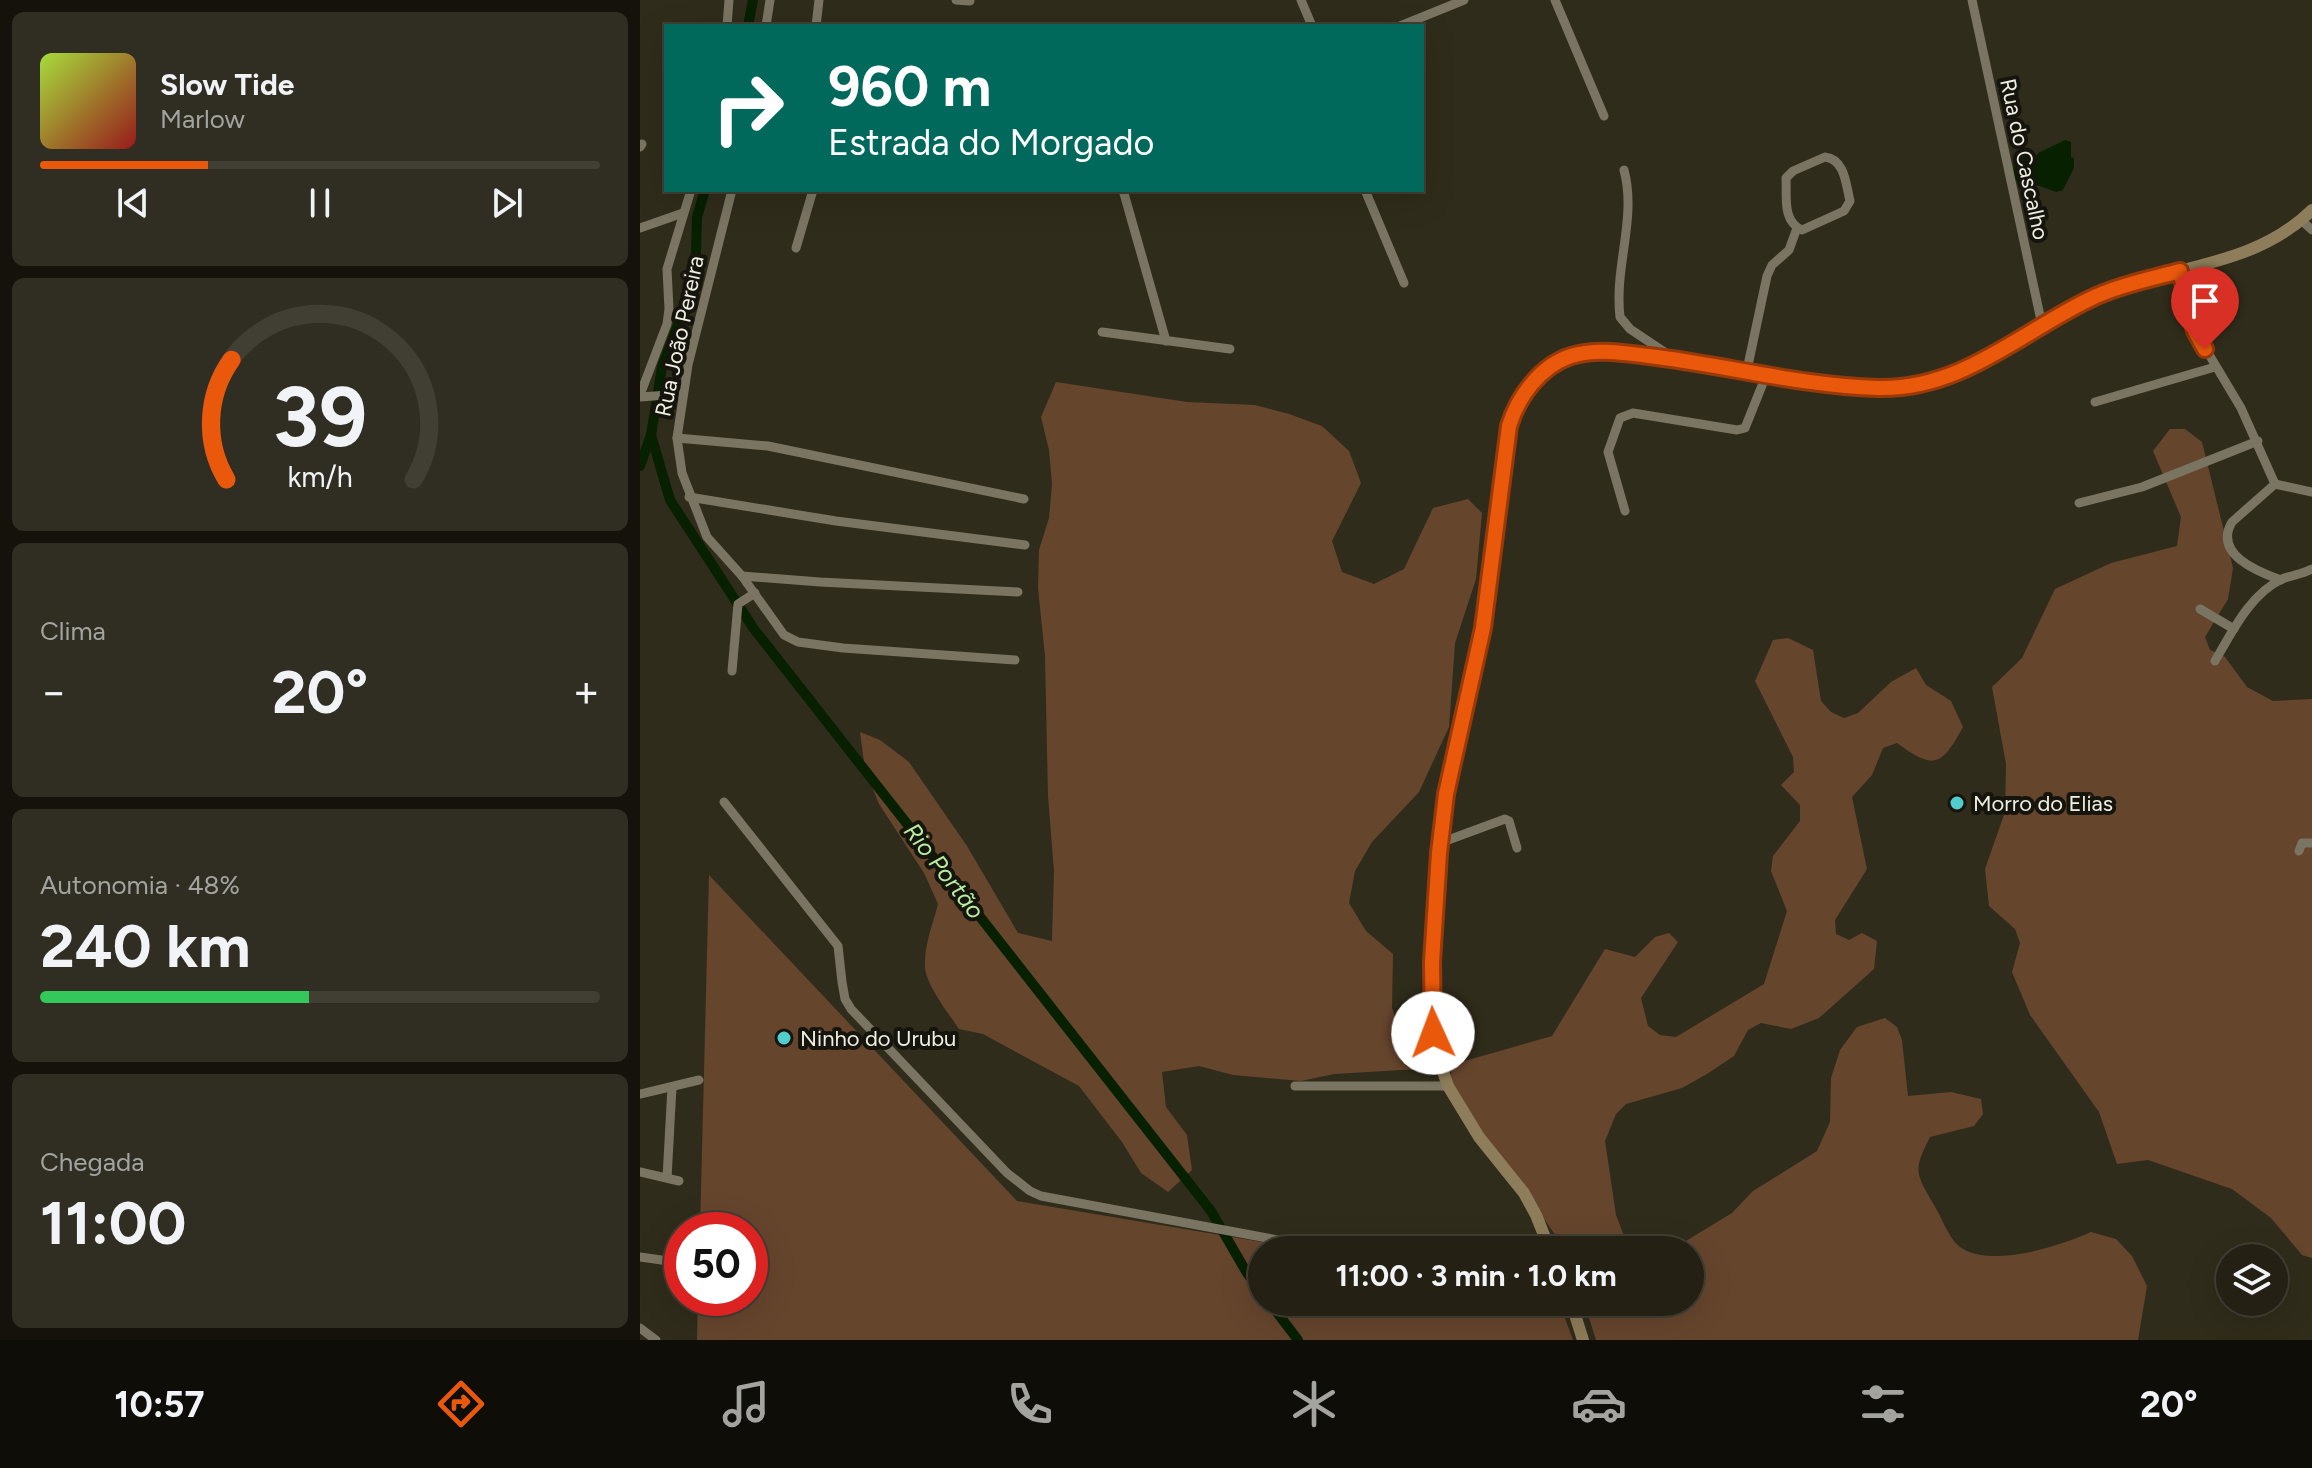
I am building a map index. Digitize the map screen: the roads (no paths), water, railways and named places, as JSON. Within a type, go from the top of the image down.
[{"type":"main road","points":[[1544,1236],[1524,1193],[1479,1137],[1448,1086],[1437,1054],[1432,1012],[1440,843],[1451,764],[1483,628],[1509,426],[1518,402],[1547,369],[1573,355],[1601,352],[1674,359],[1856,387],[1926,385],[1958,374],[2092,298],[2258,248],[2308,216]]},
{"type":"main road","points":[[1575,1316],[1583,1340]]},
{"type":"street","points":[[727,24],[729,0]]},
{"type":"street","points":[[766,24],[770,0]]},
{"type":"street","points":[[816,24],[819,0]]},
{"type":"street","points":[[956,0],[970,1]]},
{"type":"street","points":[[1301,0],[1311,24]]},
{"type":"street","points":[[1405,24],[1464,0]]},
{"type":"street","points":[[1555,0],[1604,116]]},
{"type":"street","name":"Rua do Cascalho","points":[[1972,0],[2042,325]]},
{"type":"street","points":[[1825,157],[1833,158],[1841,165],[1850,201],[1848,206],[1844,211],[1802,230],[1797,228],[1789,218],[1786,178],[1793,171],[1825,157]]},
{"type":"street","points":[[1624,170],[1630,201],[1622,249],[1620,317],[1630,329],[1674,359]]},
{"type":"street","points":[[682,394],[643,396],[669,316],[667,269],[690,192]]},
{"type":"street","name":"Rua João Pereira","points":[[732,192],[682,394],[677,438],[689,497],[707,537],[755,593],[784,635],[798,642],[1015,660]]},
{"type":"street","points":[[796,248],[812,192]]},
{"type":"street","points":[[1124,192],[1166,341]]},
{"type":"street","points":[[1366,192],[1404,283]]},
{"type":"street","points":[[640,228],[683,213]]},
{"type":"street","points":[[2308,216],[2312,230]]},
{"type":"street","points":[[1747,370],[1767,276],[1772,265],[1789,250],[1797,228]]},
{"type":"street","points":[[2180,271],[2195,331],[2258,441],[2275,484]]},
{"type":"street","points":[[1102,332],[1230,349]]},
{"type":"street","points":[[2095,402],[2215,367]]},
{"type":"street","points":[[1625,511],[1608,452],[1620,418],[1633,413],[1737,430],[1745,428],[1767,373]]},
{"type":"street","points":[[677,438],[768,446],[1024,499]]},
{"type":"street","points":[[2079,503],[2142,487],[2258,441]]},
{"type":"street","points":[[2275,484],[2312,492]]},
{"type":"street","points":[[2275,484],[2232,522],[2228,528],[2228,539],[2231,551],[2237,558],[2281,580]]},
{"type":"street","points":[[689,497],[836,521],[1025,545]]},
{"type":"street","points":[[2215,661],[2256,600],[2281,580],[2312,569]]},
{"type":"street","points":[[740,574],[820,582],[1018,592]]},
{"type":"street","points":[[732,671],[738,609],[744,598],[755,593]]},
{"type":"street","points":[[2200,609],[2234,629]]},
{"type":"street","points":[[724,802],[838,946],[845,999],[851,1009],[1007,1173],[1041,1196],[1254,1236]]},
{"type":"street","points":[[1440,843],[1502,820],[1509,821],[1517,848]]},
{"type":"street","points":[[2299,851],[2302,843],[2312,843]]},
{"type":"street","points":[[640,1094],[699,1080]]},
{"type":"street","points":[[1295,1086],[1448,1086]]},
{"type":"street","points":[[667,1178],[672,1087]]},
{"type":"street","points":[[640,1172],[679,1181]]},
{"type":"street","points":[[640,1257],[664,1260]]},
{"type":"street","points":[[640,1328],[656,1340]]},
{"type":"waterway","points":[[748,24],[753,0]]},
{"type":"waterway","points":[[640,466],[651,435],[662,367],[681,317],[696,253],[697,217],[704,192]]},
{"type":"waterway","name":"Rio Portão","points":[[651,435],[670,500],[754,629],[1211,1211],[1248,1274]]},
{"type":"waterway","name":"Rio Portão","points":[[1280,1316],[1298,1340]]},
{"type":"place","name":"Morro do Elias","points":[[1957,803]]},
{"type":"place","name":"Ninho do Urubu","points":[[784,1038]]}]
